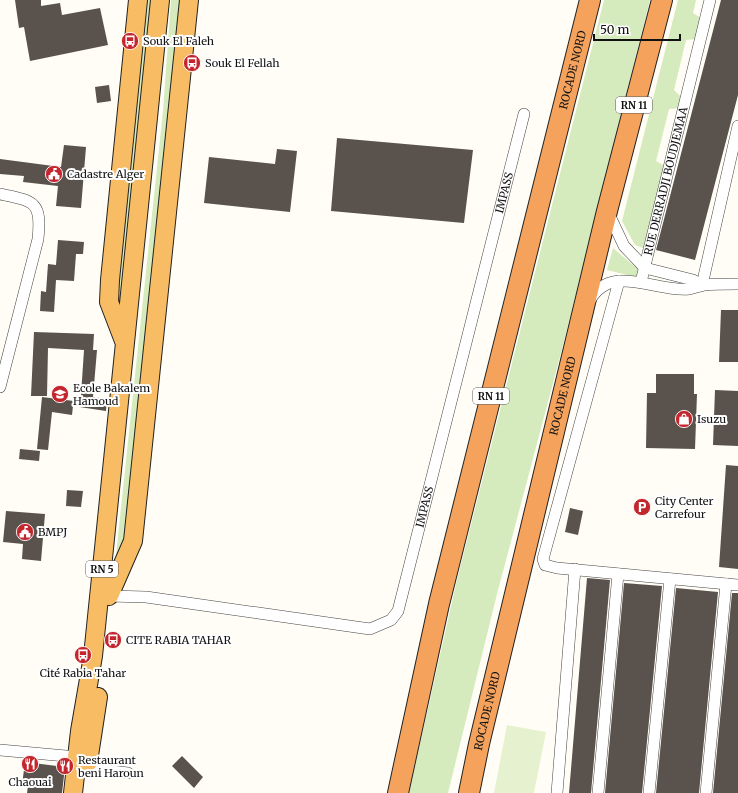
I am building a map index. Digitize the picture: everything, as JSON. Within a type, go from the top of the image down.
[{"type":"highway","name":"RN 5","points":[[84,793],[80,731],[93,656],[160,0]]},
{"type":"highway","name":"RN 5","points":[[73,793],[99,694],[166,0]]},
{"type":"highway","points":[[108,596],[133,541],[185,26],[189,0]]},
{"type":"highway","points":[[185,26],[195,0]]},
{"type":"highway","points":[[576,54],[581,0]]},
{"type":"highway","name":"ROCADE NORD","points":[[398,793],[439,604],[590,0]]},
{"type":"highway","name":"ROCADE NORD","points":[[469,793],[607,211],[662,0]]},
{"type":"highway","name":"RN 5","points":[[125,344],[109,302],[137,1]]},
{"type":"street","name":"RUE DERRADJI BOUDJEMAA","points":[[710,0],[645,268],[693,280],[702,285],[738,284]]},
{"type":"street","name":"IMPASS","points":[[108,596],[146,597],[370,629],[390,620],[398,611],[524,114]]},
{"type":"street","points":[[581,319],[590,299],[601,287],[610,282],[641,282],[688,289],[702,285],[738,126]]},
{"type":"street","points":[[0,194],[28,200],[38,209],[40,223],[38,239],[0,387]]},
{"type":"street","points":[[607,211],[624,246],[645,268],[641,282]]},
{"type":"street","points":[[619,282],[543,554],[543,559],[546,565],[557,568],[738,585]]},
{"type":"street","points":[[557,793],[575,569]]},
{"type":"street","points":[[598,793],[618,574]]},
{"type":"street","points":[[649,793],[670,579]]},
{"type":"street","points":[[706,793],[726,584]]},
{"type":"street","points":[[0,750],[82,763],[128,773]]},
{"type":"green space","points":[[142,0],[156,0],[125,314],[118,302],[116,292]]},
{"type":"green space","points":[[171,0],[181,0],[131,534],[114,574],[163,111]]},
{"type":"green space","points":[[604,0],[650,0],[561,353],[497,594],[448,793],[409,793],[456,584]]},
{"type":"green space","points":[[678,0],[696,0],[693,13],[701,18],[696,39],[686,40],[674,90],[682,98],[680,108],[669,109],[656,161],[665,166],[643,248],[635,245],[622,221]]},
{"type":"green space","points":[[613,248],[640,271],[639,278],[607,270]]},
{"type":"green space","points":[[507,725],[546,732],[534,793],[494,793]]},
{"type":"building","points":[[15,0],[41,0],[41,6],[60,3],[62,15],[100,8],[108,45],[30,61],[24,27],[19,28]]},
{"type":"building","points":[[721,0],[738,0],[738,95],[695,260],[656,250]]},
{"type":"building","points":[[109,85],[111,101],[97,103],[95,87]]},
{"type":"building","points":[[337,138],[473,150],[464,223],[331,211]]},
{"type":"building","name":"Cadastre Alger","points":[[64,145],[86,147],[81,208],[56,206],[58,186],[23,182],[24,176],[0,174],[0,159],[61,167]]},
{"type":"building","points":[[277,149],[297,151],[290,212],[204,203],[209,157],[275,164]]},
{"type":"building","points":[[58,240],[84,242],[83,254],[76,254],[74,281],[56,280],[54,312],[40,311],[41,291],[46,292],[48,264],[56,265]]},
{"type":"building","points":[[721,310],[738,310],[738,362],[719,362]]},
{"type":"building","points":[[34,332],[94,334],[93,350],[97,350],[93,397],[107,399],[106,411],[73,406],[72,415],[52,412],[48,450],[37,449],[42,397],[74,401],[75,395],[81,395],[84,350],[48,348],[47,396],[31,396]]},
{"type":"building","points":[[656,374],[694,374],[694,394],[697,394],[695,449],[646,448],[647,393],[656,393]]},
{"type":"building","points":[[715,390],[738,391],[738,446],[713,445]]},
{"type":"building","points":[[20,449],[40,451],[39,461],[19,459]]},
{"type":"building","points":[[726,465],[738,466],[738,569],[719,567]]},
{"type":"building","points":[[67,490],[83,491],[81,507],[66,506]]},
{"type":"building","points":[[570,508],[583,511],[578,535],[565,532]]},
{"type":"building","points":[[6,511],[45,514],[41,561],[22,559],[23,544],[3,542]]},
{"type":"building","points":[[587,578],[610,580],[591,793],[569,793]]},
{"type":"building","points":[[624,583],[662,586],[642,793],[605,793]]},
{"type":"building","points":[[676,588],[718,592],[699,793],[656,793]]},
{"type":"building","points":[[732,593],[738,593],[738,793],[713,793]]},
{"type":"building","points":[[182,756],[203,777],[194,788],[172,766]]},
{"type":"building","points":[[25,762],[65,767],[62,793],[27,793],[28,786],[22,785]]},
{"type":"place","name":"Souk El Faleh","points":[[130,41]]},
{"type":"place","name":"Souk El Fellah","points":[[192,63]]},
{"type":"place","name":"Cadastre Alger","points":[[54,174]]},
{"type":"place","name":"Ecole Bakalem Hamoud","points":[[60,394]]},
{"type":"place","name":"Isuzu","points":[[684,419]]},
{"type":"place","name":"City Center Carrefour","points":[[642,507]]},
{"type":"place","name":"BMPJ","points":[[25,532]]},
{"type":"place","name":"CITE RABIA TAHAR","points":[[113,640]]},
{"type":"place","name":"Cité Rabia Tahar","points":[[83,655]]},
{"type":"place","name":"Chaouai","points":[[30,764]]},
{"type":"place","name":"Restaurant beni Haroun","points":[[65,766]]}]
